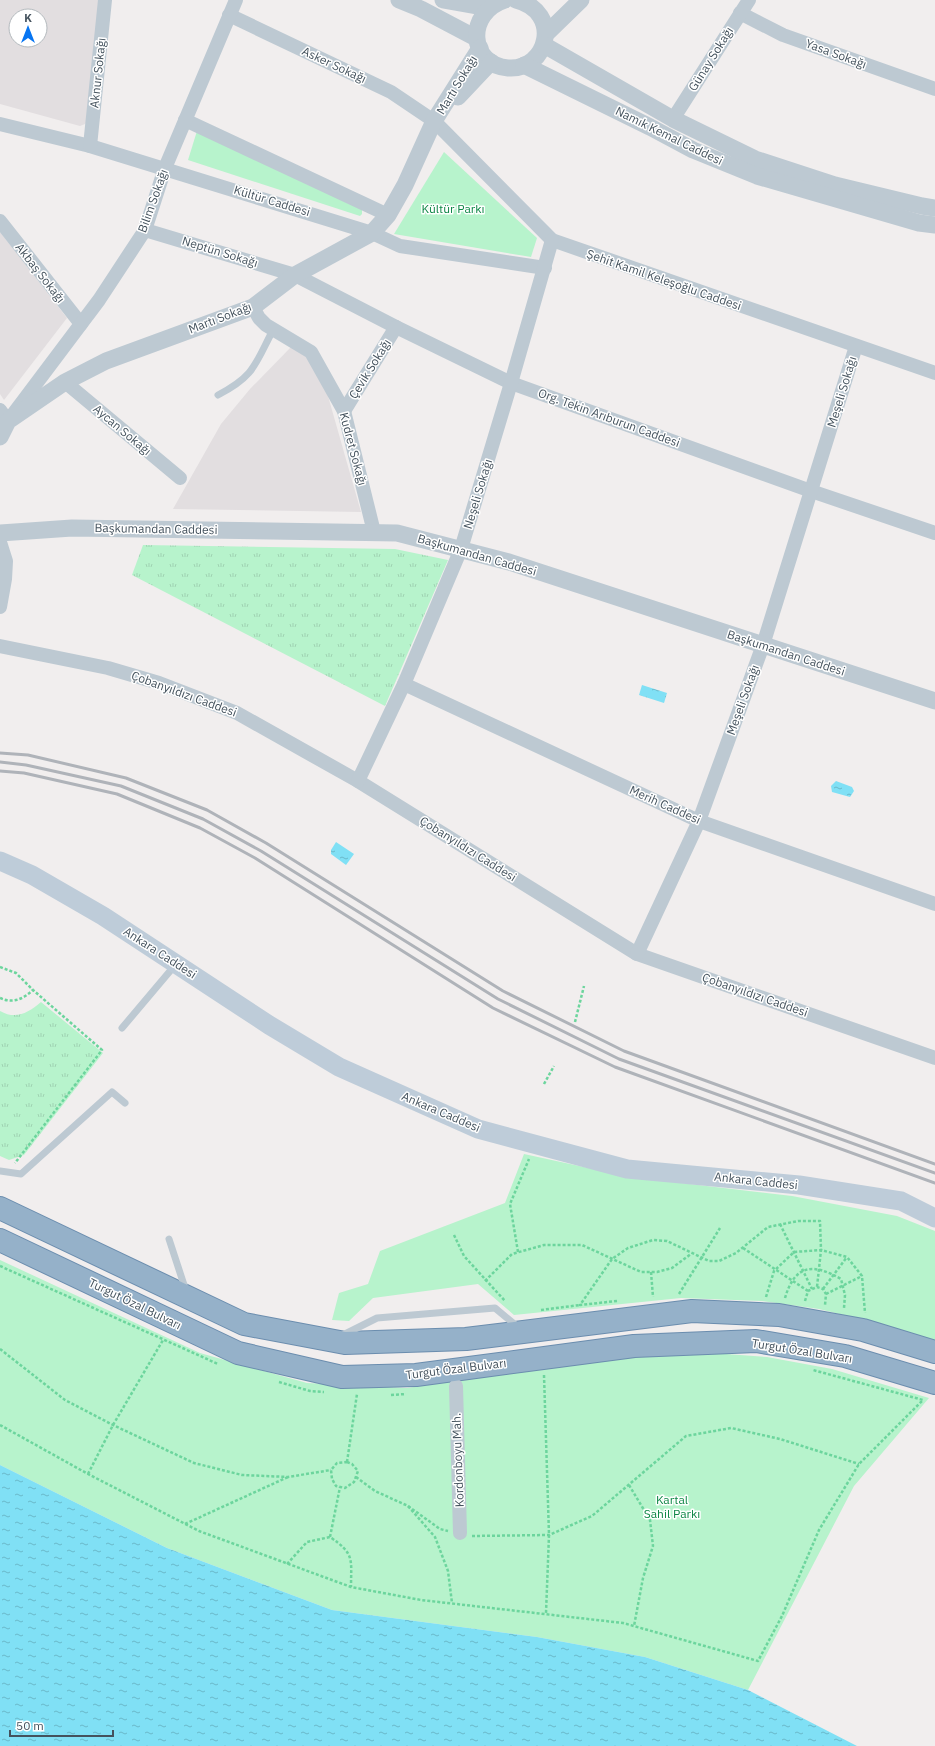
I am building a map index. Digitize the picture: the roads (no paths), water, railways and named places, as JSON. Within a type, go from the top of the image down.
[{"type":"highway","points":[[0,1208],[244,1324],[332,1341],[345,1343],[466,1338],[692,1310],[779,1315],[863,1330],[935,1352]]},
{"type":"highway","name":"Turgut Özal Bulvarı","points":[[0,1240],[238,1353],[342,1377],[416,1375],[634,1346],[756,1342],[845,1356],[929,1391]]},
{"type":"main road","name":"Ankara Caddesi","points":[[0,861],[32,875],[103,916],[269,1025],[339,1067],[478,1129],[627,1169],[799,1185],[901,1201],[935,1218]]},
{"type":"street","name":"Aknur Sokağı","points":[[90,146],[105,0]]},
{"type":"street","name":"Bilim Sokağı","points":[[4,416],[81,324],[99,300],[145,230],[165,168],[236,0]]},
{"type":"street","points":[[399,0],[421,9],[478,43]]},
{"type":"street","points":[[443,0],[488,8]]},
{"type":"street","points":[[505,0],[488,8],[482,15],[478,24],[478,43],[485,57],[491,62],[507,68],[524,65],[539,54],[545,40],[581,0]]},
{"type":"street","name":"Günay Sokağı","points":[[674,119],[749,0]]},
{"type":"street","points":[[523,1],[538,12],[542,19],[545,40]]},
{"type":"street","name":"Yasa Sokağı","points":[[740,13],[783,35],[935,89]]},
{"type":"street","name":"Asker Sokağı","points":[[229,15],[390,92],[434,121]]},
{"type":"street","name":"Namık Kemal Caddesi","points":[[545,40],[674,119],[755,159],[835,185],[935,208]]},
{"type":"street","name":"Martı Sokağı","points":[[0,437],[4,416],[65,382],[106,361],[253,307],[295,275],[372,233],[388,215],[405,185],[434,121],[478,43]]},
{"type":"street","name":"Martı Sokağı","points":[[434,121],[491,62]]},
{"type":"street","name":"Namık Kemal Caddesi","points":[[524,65],[650,127],[693,150],[757,176],[919,224],[935,225]]},
{"type":"street","points":[[185,120],[388,215]]},
{"type":"street","name":"Şehit Kamil Keleşoğlu Caddesi","points":[[434,121],[552,240],[935,373]]},
{"type":"street","name":"Kültür Caddesi","points":[[0,124],[90,146],[165,168],[372,233],[400,246],[545,268]]},
{"type":"street","name":"Akbaş Sokağı","points":[[0,221],[81,324]]},
{"type":"street","name":"Neptün Sokağı","points":[[145,230],[295,275]]},
{"type":"street","name":"Neşeli Sokağı","points":[[358,781],[404,684],[460,549],[511,383],[552,240]]},
{"type":"street","name":"Org. Tekin Arıburun Caddesi","points":[[295,275],[396,327],[511,383],[811,491],[935,533]]},
{"type":"street","name":"Kudret Sokağı","points":[[253,307],[259,318],[273,330],[311,352],[344,411],[374,532]]},
{"type":"street","name":"Çevik Sokağı","points":[[344,411],[396,327]]},
{"type":"street","name":"Meşeli Sokağı","points":[[637,954],[698,821],[763,645],[856,346]]},
{"type":"street","name":"Aycan Sokağı","points":[[65,382],[180,478]]},
{"type":"street","name":"Başkumandan Caddesi","points":[[0,533],[72,528],[397,532],[509,562],[935,701]]},
{"type":"street","points":[[0,542],[6,561],[6,579],[0,607]]},
{"type":"street","name":"Çobanyıldızı Caddesi","points":[[0,646],[108,668],[159,683],[237,713],[358,781],[637,954],[935,1058]]},
{"type":"street","name":"Merih Caddesi","points":[[404,684],[698,821],[935,904]]},
{"type":"street","name":"Kordonboyu Mah.","points":[[456,1386],[460,1534]]},
{"type":"lane","points":[[218,395],[236,385],[250,373],[259,360],[273,330]]},
{"type":"lane","points":[[122,1028],[176,964]]},
{"type":"lane","points":[[0,1170],[21,1174],[112,1092],[124,1103]]},
{"type":"lane","points":[[169,1239],[188,1297]]},
{"type":"water","points":[[642,685],[667,693],[664,703],[639,695]]},
{"type":"water","points":[[836,781],[852,787],[854,791],[850,797],[832,792],[831,786]]},
{"type":"water","points":[[336,842],[354,854],[346,865],[331,854],[331,850]]},
{"type":"water","points":[[0,1465],[167,1548],[332,1610],[537,1637],[645,1657],[748,1690],[857,1746],[0,1746]]},
{"type":"railway","points":[[0,753],[28,755],[126,778],[207,810],[266,843],[503,991],[624,1051],[935,1164]]},
{"type":"railway","points":[[0,762],[26,765],[121,786],[203,819],[261,851],[498,999],[619,1059],[935,1173]]},
{"type":"railway","points":[[0,771],[24,773],[117,794],[200,828],[255,858],[493,1008],[615,1067],[935,1183]]},
{"type":"park label","name":"Kültür Parkı","points":[[453,209]]},
{"type":"park label","name":"Kartal Sahil Parkı","points":[[672,1507]]}]
